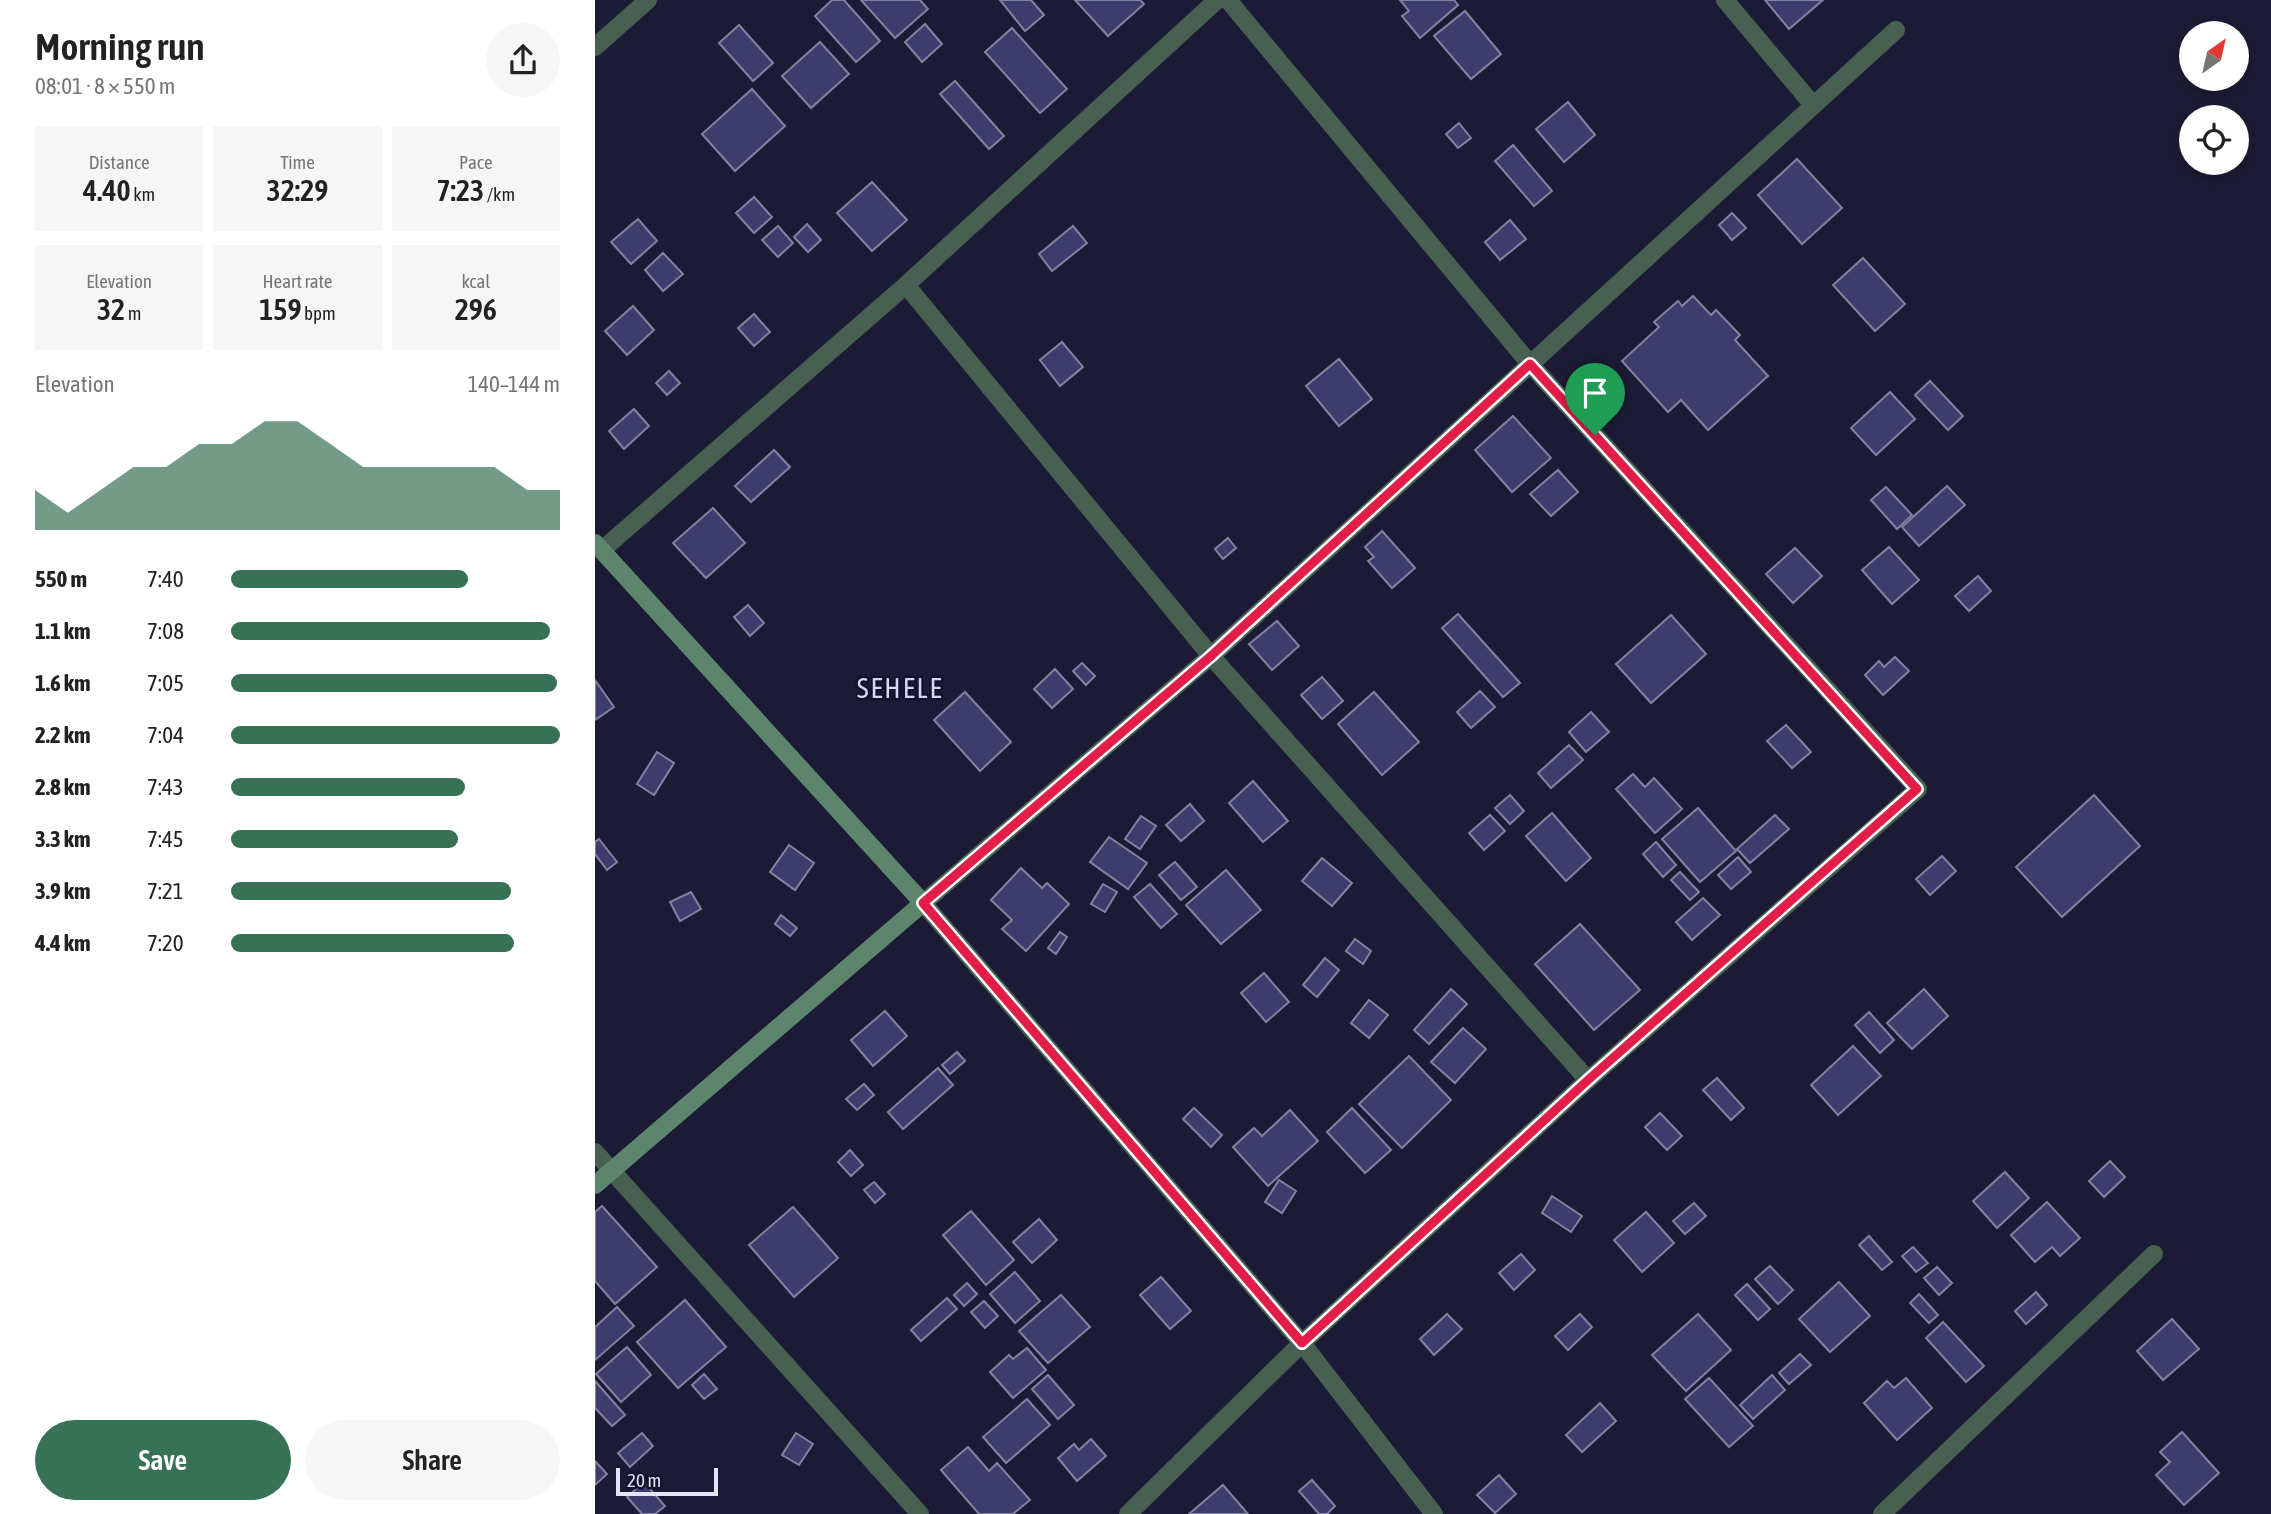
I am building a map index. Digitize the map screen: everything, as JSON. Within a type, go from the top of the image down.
[{"type":"street","points":[[595,47],[648,0]]},
{"type":"street","points":[[1217,0],[906,285],[599,546],[923,903],[1302,1343],[1434,1514]]},
{"type":"street","points":[[1128,1514],[1302,1343],[1588,1080],[1917,789],[1530,364],[1228,0]]},
{"type":"street","points":[[1725,0],[1813,105]]},
{"type":"street","points":[[595,1185],[1211,656],[1896,30]]},
{"type":"street","points":[[906,285],[1211,656],[1588,1080]]},
{"type":"street","points":[[595,1152],[921,1514]]},
{"type":"street","points":[[1882,1514],[2154,1254]]},
{"type":"building","points":[[832,0],[844,0],[880,41],[856,62],[815,16]]},
{"type":"building","points":[[861,0],[920,0],[928,9],[895,38]]},
{"type":"building","points":[[1000,0],[1031,0],[1044,15],[1025,31]]},
{"type":"building","points":[[1075,0],[1140,0],[1144,4],[1108,36]]},
{"type":"building","points":[[1400,0],[1454,0],[1458,5],[1420,38],[1402,16],[1409,11]]},
{"type":"building","points":[[1765,0],[1823,0],[1789,29]]},
{"type":"building","points":[[1465,11],[1501,54],[1471,79],[1434,36]]},
{"type":"building","points":[[925,24],[942,44],[922,62],[905,42]]},
{"type":"building","points":[[739,25],[773,63],[753,81],[719,43]]},
{"type":"building","points":[[1012,28],[1067,89],[1040,113],[985,52]]},
{"type":"building","points":[[820,42],[849,74],[811,108],[782,76]]},
{"type":"building","points":[[955,81],[1004,136],[989,149],[940,94]]},
{"type":"building","points":[[752,89],[785,126],[735,171],[702,134]]},
{"type":"building","points":[[1568,102],[1595,135],[1564,162],[1536,129]]},
{"type":"building","points":[[1459,123],[1471,138],[1458,148],[1446,134]]},
{"type":"building","points":[[1513,145],[1552,191],[1534,206],[1495,161]]},
{"type":"building","points":[[1797,159],[1842,208],[1802,244],[1758,195]]},
{"type":"building","points":[[872,182],[907,220],[872,251],[837,213]]},
{"type":"building","points":[[754,197],[772,217],[754,233],[736,213]]},
{"type":"building","points":[[1732,213],[1746,228],[1732,240],[1719,225]]},
{"type":"building","points":[[638,219],[657,241],[631,264],[611,242]]},
{"type":"building","points":[[1510,220],[1526,239],[1500,260],[1485,242]]},
{"type":"building","points":[[807,224],[821,240],[808,252],[794,237]]},
{"type":"building","points":[[778,226],[793,243],[778,257],[762,240]]},
{"type":"building","points":[[1073,226],[1087,243],[1052,271],[1039,254]]},
{"type":"building","points":[[663,253],[683,274],[663,291],[645,270]]},
{"type":"building","points":[[1863,258],[1905,304],[1875,331],[1833,285]]},
{"type":"building","points":[[1693,296],[1711,315],[1716,310],[1740,335],[1735,340],[1768,376],[1708,430],[1681,400],[1668,412],[1622,361],[1659,327],[1654,322],[1678,301],[1682,306]]},
{"type":"building","points":[[633,306],[654,330],[627,355],[605,331]]},
{"type":"building","points":[[754,314],[770,332],[754,346],[738,328]]},
{"type":"building","points":[[1062,342],[1083,367],[1060,386],[1040,360]]},
{"type":"building","points":[[1339,359],[1372,399],[1339,426],[1306,386]]},
{"type":"building","points":[[669,371],[680,383],[667,395],[656,383]]},
{"type":"building","points":[[1930,381],[1963,416],[1948,430],[1915,395]]},
{"type":"building","points":[[1890,392],[1915,419],[1876,455],[1851,428]]},
{"type":"building","points":[[634,409],[649,426],[624,449],[609,431]]},
{"type":"building","points":[[1513,416],[1551,458],[1512,492],[1475,450]]},
{"type":"building","points":[[774,450],[790,467],[751,502],[735,486]]},
{"type":"building","points":[[1558,470],[1578,492],[1551,516],[1530,494]]},
{"type":"building","points":[[1947,486],[1965,505],[1919,546],[1902,527]]},
{"type":"building","points":[[1886,487],[1912,515],[1897,529],[1871,500]]},
{"type":"building","points":[[713,508],[745,543],[706,578],[673,543]]},
{"type":"building","points":[[1382,531],[1415,568],[1392,588],[1368,561],[1374,557],[1365,547]]},
{"type":"building","points":[[1228,538],[1236,548],[1223,559],[1215,549]]},
{"type":"building","points":[[1889,547],[1919,580],[1892,604],[1862,570]]},
{"type":"building","points":[[1795,548],[1822,576],[1793,603],[1766,574]]},
{"type":"building","points":[[1978,576],[1991,591],[1969,611],[1955,596]]},
{"type":"building","points":[[748,605],[764,623],[750,636],[734,617]]},
{"type":"building","points":[[1458,614],[1520,683],[1503,697],[1442,628]]},
{"type":"building","points":[[1671,615],[1706,654],[1651,703],[1616,664]]},
{"type":"building","points":[[1277,621],[1299,646],[1272,670],[1249,644]]},
{"type":"building","points":[[1895,657],[1909,671],[1883,695],[1865,675],[1879,661],[1884,667]]},
{"type":"building","points":[[1082,663],[1095,676],[1086,685],[1073,671]]},
{"type":"building","points":[[1055,669],[1073,689],[1052,708],[1034,689]]},
{"type":"building","points":[[1322,677],[1343,701],[1322,719],[1301,695]]},
{"type":"building","points":[[595,680],[614,707],[595,720]]},
{"type":"building","points":[[1480,691],[1495,707],[1471,728],[1457,712]]},
{"type":"building","points":[[965,692],[1011,742],[980,771],[934,720]]},
{"type":"building","points":[[1374,692],[1419,742],[1382,775],[1338,724]]},
{"type":"building","points":[[1591,712],[1609,732],[1586,752],[1569,732]]},
{"type":"building","points":[[1786,725],[1811,752],[1792,768],[1767,741]]},
{"type":"building","points":[[1569,745],[1583,760],[1551,788],[1538,773]]},
{"type":"building","points":[[657,752],[674,763],[654,795],[637,784]]},
{"type":"building","points":[[1633,774],[1645,787],[1654,778],[1682,809],[1655,833],[1616,789]]},
{"type":"building","points":[[1253,781],[1288,821],[1263,842],[1229,803]]},
{"type":"building","points":[[1510,795],[1524,811],[1510,824],[1495,808]]},
{"type":"building","points":[[2094,795],[2140,846],[2062,917],[2016,867]]},
{"type":"building","points":[[1190,804],[1204,821],[1181,841],[1166,825]]},
{"type":"building","points":[[1698,808],[1736,851],[1700,882],[1662,839]]},
{"type":"building","points":[[1552,813],[1591,858],[1566,881],[1526,836]]},
{"type":"building","points":[[1490,815],[1505,831],[1484,850],[1469,833]]},
{"type":"building","points":[[1775,815],[1789,829],[1750,863],[1737,849]]},
{"type":"building","points":[[1141,816],[1156,826],[1140,849],[1125,839]]},
{"type":"building","points":[[1109,837],[1147,863],[1128,889],[1090,862]]},
{"type":"building","points":[[599,839],[617,862],[607,870],[595,854],[595,842]]},
{"type":"building","points":[[1656,842],[1676,865],[1663,877],[1643,854]]},
{"type":"building","points":[[789,845],[814,863],[795,890],[770,872]]},
{"type":"building","points":[[1942,856],[1956,871],[1930,895],[1916,879]]},
{"type":"building","points":[[1738,857],[1751,872],[1731,889],[1718,875]]},
{"type":"building","points":[[1322,858],[1352,883],[1332,906],[1302,881]]},
{"type":"building","points":[[1175,862],[1197,887],[1181,900],[1159,875]]},
{"type":"building","points":[[1021,868],[1042,888],[1047,883],[1069,904],[1026,951],[1002,929],[1012,920],[991,900]]},
{"type":"building","points":[[1226,870],[1261,910],[1221,944],[1186,905]]},
{"type":"building","points":[[1680,872],[1699,892],[1690,900],[1671,880]]},
{"type":"building","points":[[1103,884],[1117,892],[1105,912],[1091,904]]},
{"type":"building","points":[[1150,884],[1177,914],[1161,928],[1134,897]]},
{"type":"building","points":[[691,892],[701,909],[680,921],[670,902]]},
{"type":"building","points":[[1703,898],[1720,915],[1692,940],[1676,922]]},
{"type":"building","points":[[781,915],[797,928],[790,936],[775,924]]},
{"type":"building","points":[[1580,924],[1640,990],[1594,1030],[1535,964]]},
{"type":"building","points":[[1060,932],[1067,937],[1056,954],[1048,948]]},
{"type":"building","points":[[1355,939],[1371,951],[1363,964],[1346,951]]},
{"type":"building","points":[[1325,958],[1339,970],[1317,997],[1303,985]]},
{"type":"building","points":[[1264,973],[1289,1002],[1266,1022],[1241,993]]},
{"type":"building","points":[[1451,989],[1467,1004],[1429,1044],[1414,1030]]},
{"type":"building","points":[[1924,989],[1948,1016],[1912,1049],[1887,1023]]},
{"type":"building","points":[[1369,1000],[1388,1015],[1369,1038],[1351,1023]]},
{"type":"building","points":[[885,1011],[907,1036],[873,1066],[851,1040]]},
{"type":"building","points":[[1869,1012],[1894,1040],[1880,1053],[1855,1025]]},
{"type":"building","points":[[1463,1028],[1486,1049],[1455,1083],[1431,1062]]},
{"type":"building","points":[[1853,1046],[1881,1076],[1838,1115],[1811,1085]]},
{"type":"building","points":[[957,1052],[965,1061],[950,1074],[942,1065]]},
{"type":"building","points":[[1409,1056],[1451,1100],[1402,1148],[1359,1104]]},
{"type":"building","points":[[938,1068],[953,1085],[903,1129],[888,1112]]},
{"type":"building","points":[[1717,1078],[1744,1108],[1731,1120],[1703,1090]]},
{"type":"building","points":[[864,1084],[874,1095],[857,1110],[846,1099]]},
{"type":"building","points":[[1194,1108],[1222,1135],[1211,1147],[1183,1119]]},
{"type":"building","points":[[1352,1108],[1391,1150],[1365,1173],[1327,1132]]},
{"type":"building","points":[[1290,1110],[1318,1141],[1268,1186],[1233,1147],[1254,1128],[1262,1136]]},
{"type":"building","points":[[1660,1113],[1682,1136],[1667,1150],[1645,1127]]},
{"type":"building","points":[[850,1150],[863,1165],[851,1176],[838,1162]]},
{"type":"building","points":[[2110,1161],[2125,1177],[2104,1197],[2089,1181]]},
{"type":"building","points":[[2005,1172],[2029,1198],[1997,1228],[1973,1201]]},
{"type":"building","points":[[1279,1180],[1296,1191],[1282,1213],[1265,1202]]},
{"type":"building","points":[[874,1182],[885,1194],[875,1203],[864,1190]]},
{"type":"building","points":[[1552,1196],[1582,1216],[1571,1232],[1542,1213]]},
{"type":"building","points":[[2047,1202],[2080,1238],[2060,1256],[2052,1247],[2035,1262],[2011,1235]]},
{"type":"building","points":[[1694,1203],[1706,1216],[1685,1234],[1673,1221]]},
{"type":"building","points":[[602,1206],[657,1267],[615,1304],[595,1281],[595,1212]]},
{"type":"building","points":[[793,1207],[838,1258],[794,1297],[749,1245]]},
{"type":"building","points":[[971,1211],[1014,1260],[986,1285],[943,1235]]},
{"type":"building","points":[[1646,1212],[1674,1243],[1642,1272],[1614,1240]]},
{"type":"building","points":[[1039,1219],[1057,1240],[1032,1263],[1013,1242]]},
{"type":"building","points":[[1869,1236],[1892,1262],[1882,1270],[1859,1245]]},
{"type":"building","points":[[1913,1247],[1928,1263],[1916,1272],[1902,1256]]},
{"type":"building","points":[[1521,1254],[1535,1270],[1514,1290],[1499,1273]]},
{"type":"building","points":[[1770,1266],[1793,1290],[1778,1304],[1755,1279]]},
{"type":"building","points":[[1937,1267],[1952,1283],[1939,1295],[1924,1278]]},
{"type":"building","points":[[1015,1272],[1040,1301],[1015,1323],[990,1294]]},
{"type":"building","points":[[1161,1277],[1191,1311],[1170,1329],[1140,1295]]},
{"type":"building","points":[[1839,1282],[1870,1316],[1830,1352],[1799,1319]]},
{"type":"building","points":[[967,1283],[977,1294],[964,1306],[954,1295]]},
{"type":"building","points":[[1747,1284],[1770,1309],[1758,1320],[1735,1295]]},
{"type":"building","points":[[2036,1292],[2047,1305],[2026,1324],[2015,1311]]},
{"type":"building","points":[[1919,1294],[1938,1315],[1929,1323],[1910,1303]]},
{"type":"building","points":[[1061,1295],[1090,1327],[1048,1363],[1019,1331]]},
{"type":"building","points":[[947,1298],[957,1309],[921,1341],[911,1330]]},
{"type":"building","points":[[685,1300],[726,1347],[678,1388],[637,1342]]},
{"type":"building","points":[[984,1301],[998,1316],[985,1328],[971,1312]]},
{"type":"building","points":[[617,1307],[634,1326],[595,1360],[595,1327]]},
{"type":"building","points":[[1447,1314],[1462,1329],[1434,1355],[1420,1339]]},
{"type":"building","points":[[1580,1314],[1592,1327],[1568,1350],[1555,1336]]},
{"type":"building","points":[[1698,1314],[1731,1350],[1686,1391],[1652,1355]]},
{"type":"building","points":[[2172,1319],[2199,1349],[2163,1380],[2137,1351]]},
{"type":"building","points":[[1943,1322],[1984,1366],[1966,1382],[1926,1338]]},
{"type":"building","points":[[627,1347],[651,1375],[621,1402],[596,1374]]},
{"type":"building","points":[[1027,1348],[1046,1370],[1013,1398],[990,1372],[1009,1355],[1013,1359]]},
{"type":"building","points":[[1800,1354],[1811,1365],[1789,1384],[1779,1373]]},
{"type":"building","points":[[704,1374],[717,1389],[704,1399],[692,1385]]},
{"type":"building","points":[[1048,1375],[1074,1405],[1058,1419],[1032,1389]]},
{"type":"building","points":[[1772,1375],[1785,1390],[1753,1419],[1740,1405]]},
{"type":"building","points":[[1709,1378],[1753,1426],[1729,1447],[1685,1399]]},
{"type":"building","points":[[1906,1378],[1932,1408],[1897,1440],[1864,1403],[1887,1381],[1894,1388]]},
{"type":"building","points":[[595,1381],[625,1415],[612,1426],[595,1408]]},
{"type":"building","points":[[1027,1399],[1050,1425],[1006,1463],[983,1437]]},
{"type":"building","points":[[1600,1403],[1616,1421],[1582,1452],[1566,1435]]},
{"type":"building","points":[[2182,1432],[2219,1473],[2184,1505],[2156,1475],[2170,1462],[2160,1452]]},
{"type":"building","points":[[642,1433],[653,1446],[630,1467],[618,1453]]},
{"type":"building","points":[[796,1433],[813,1444],[799,1465],[782,1455]]},
{"type":"building","points":[[1091,1439],[1106,1456],[1077,1481],[1058,1458],[1074,1444],[1079,1450]]},
{"type":"building","points":[[968,1447],[989,1471],[997,1463],[1030,1500],[1013,1514],[979,1514],[941,1470]]},
{"type":"building","points":[[595,1461],[607,1474],[595,1485]]},
{"type":"building","points":[[1499,1475],[1516,1494],[1495,1513],[1477,1495]]},
{"type":"building","points":[[1312,1480],[1335,1506],[1327,1514],[1319,1514],[1299,1491]]},
{"type":"building","points":[[644,1482],[665,1506],[655,1514],[642,1514],[627,1497]]},
{"type":"building","points":[[1223,1485],[1248,1514],[1189,1514]]},
{"type":"district","name":"SEHELE","points":[[900,688]]},
{"type":"route","points":[[1530,364],[1595,435],[1917,789],[1588,1080],[1302,1343],[923,903],[1211,656],[1530,364]]}]
